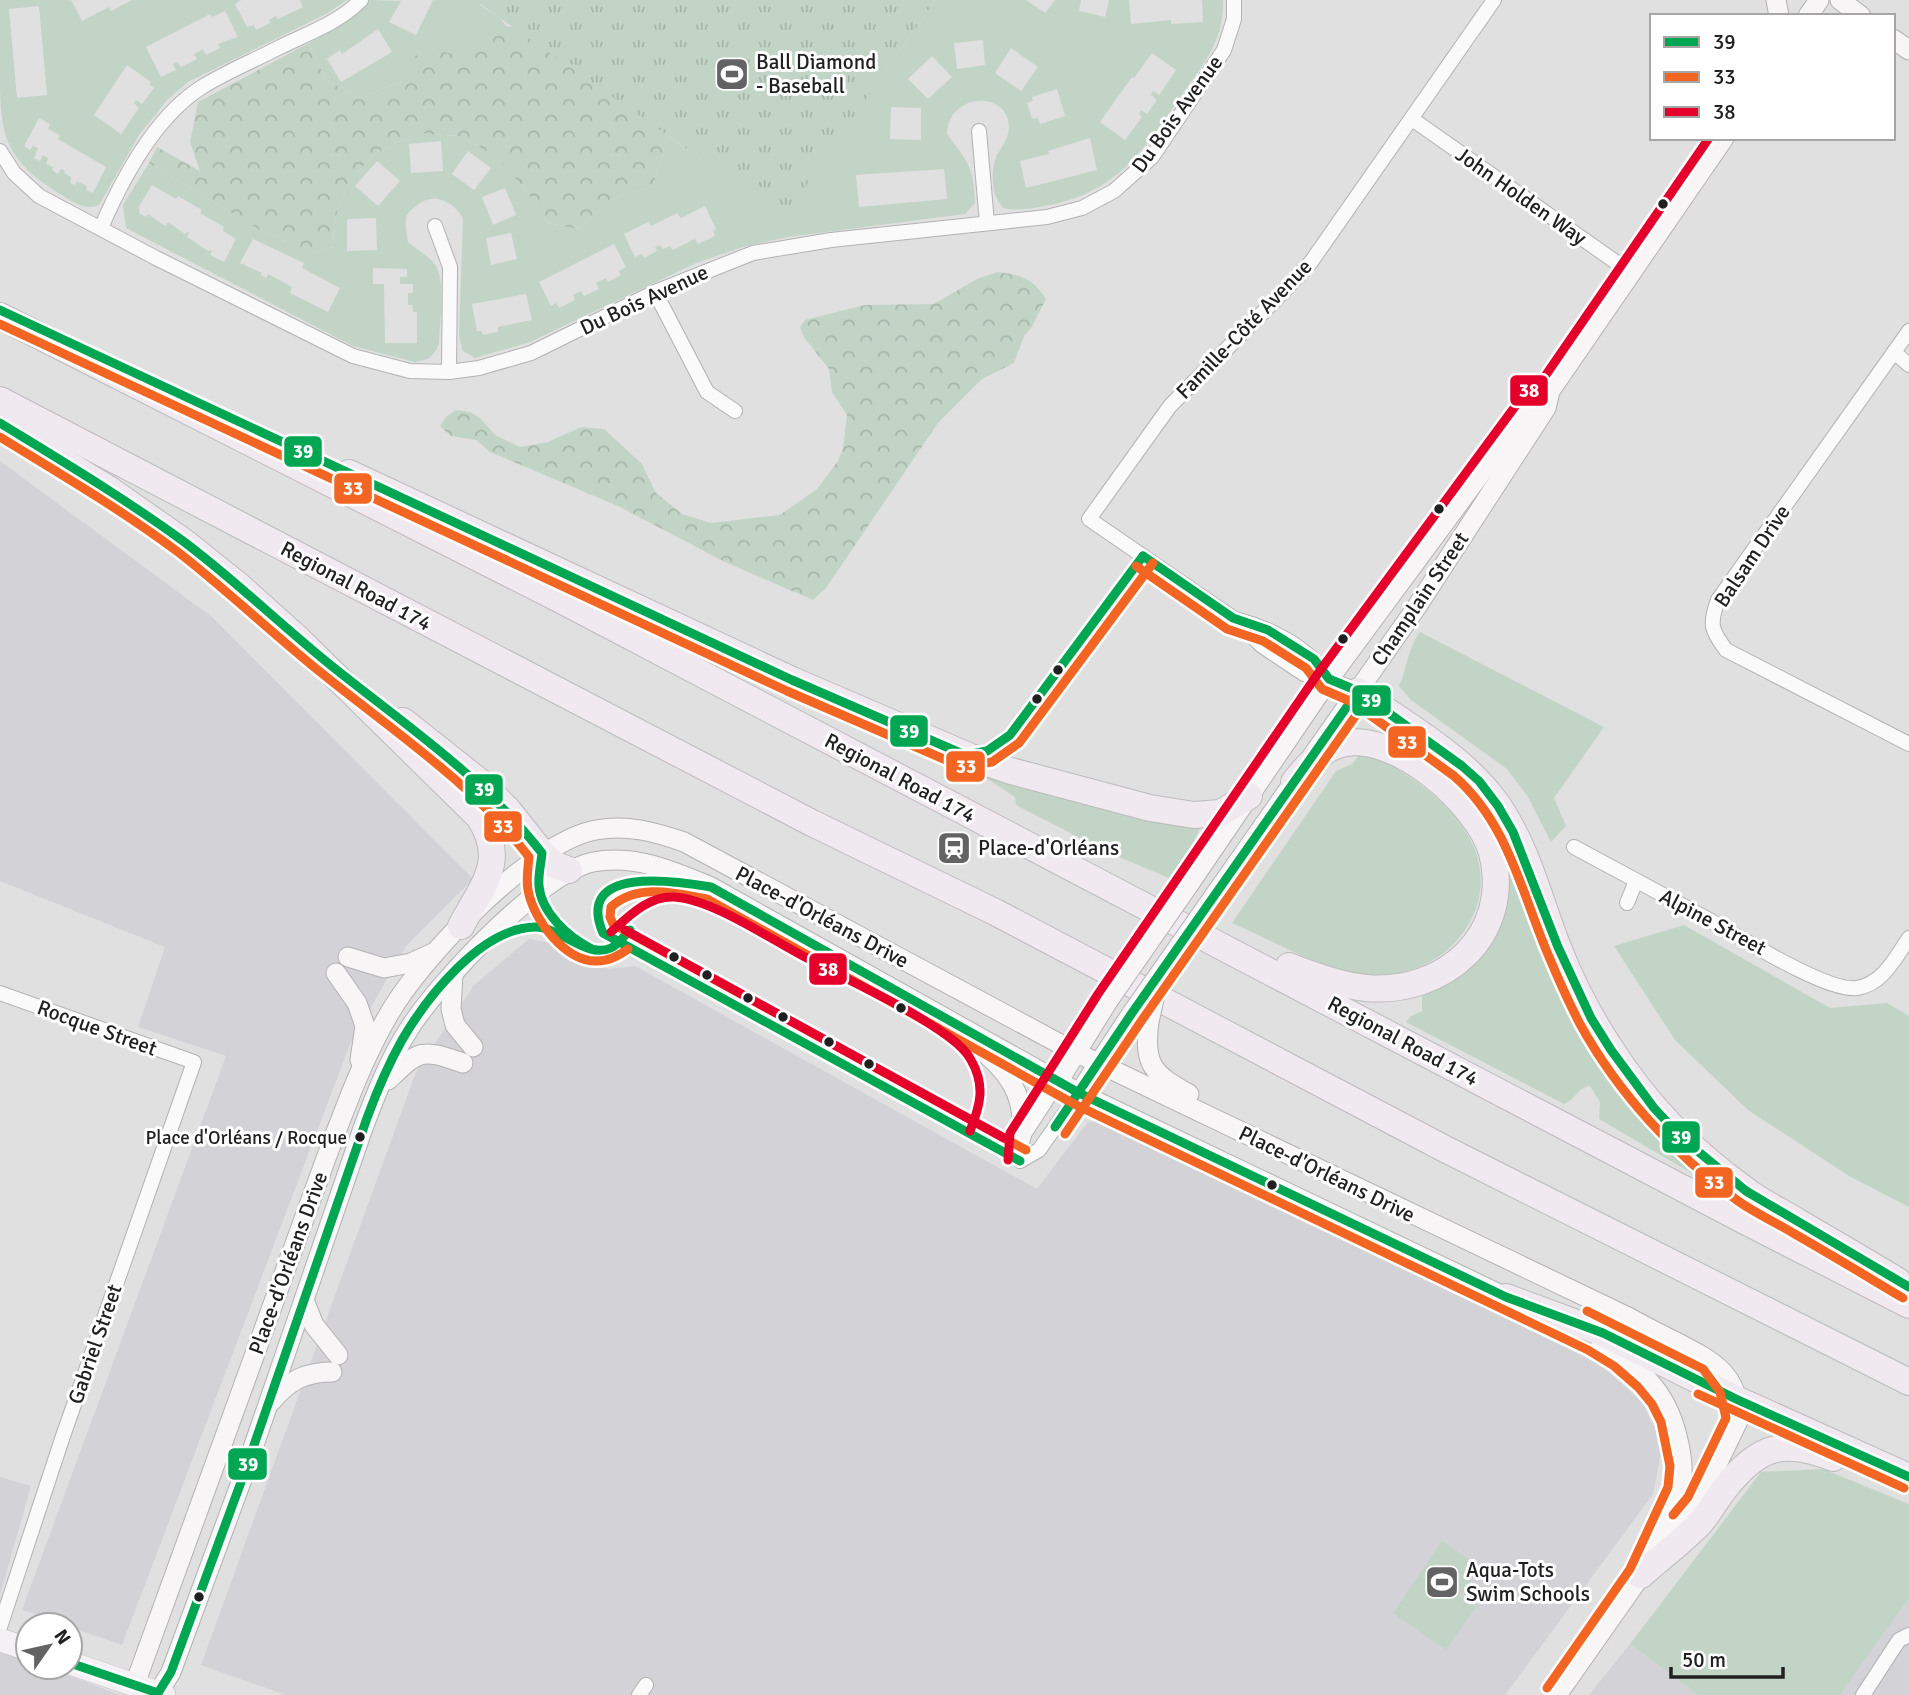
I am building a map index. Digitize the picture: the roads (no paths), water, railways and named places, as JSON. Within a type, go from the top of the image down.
[{"type":"highway","points":[[0,310],[780,674],[965,755],[1076,789],[1150,808],[1194,815],[1220,813],[1249,796]]},
{"type":"highway","name":"Regional Road 174","points":[[0,316],[559,599],[1909,1305]]},
{"type":"highway","name":"Regional Road 174","points":[[0,400],[800,817],[996,912],[1445,1149],[1909,1382]]},
{"type":"highway","points":[[0,423],[107,488],[184,542],[239,586],[297,638],[479,817],[491,840],[493,854],[488,876],[461,926]]},
{"type":"highway","points":[[559,599],[646,637],[1283,964],[1345,985],[1386,988],[1428,980],[1451,967],[1471,950],[1490,918],[1496,877],[1492,853],[1485,835],[1460,800],[1443,784],[1402,756],[1387,748],[1362,742],[1339,745],[1328,750],[1316,758],[1294,782]]},
{"type":"highway","points":[[297,638],[480,782],[508,810],[553,864],[569,870]]},
{"type":"highway","points":[[1358,691],[1462,766],[1479,781],[1498,806],[1521,851],[1558,947],[1591,1018],[1611,1050],[1664,1119],[1714,1167],[1746,1191],[1909,1287]]},
{"type":"highway","points":[[1507,1297],[1603,1333],[1736,1399],[1909,1477]]},
{"type":"highway","points":[[1640,1575],[1701,1522],[1741,1468],[1776,1447],[1796,1447],[1869,1469],[1909,1477]]},
{"type":"main road","points":[[1840,0],[1858,14]]},
{"type":"main road","name":"Champlain Street","points":[[1058,1082],[1108,1001],[1329,679],[1535,400],[1549,391],[1723,140]]},
{"type":"main road","name":"Champlain Street","points":[[1079,1093],[1098,1063],[1140,1018],[1161,971],[1358,691],[1546,408],[1549,391]]},
{"type":"main road","name":"Place-d'Orléans Drive","points":[[135,1684],[357,1078],[389,1013],[434,953],[513,876],[542,853],[575,836],[615,827],[659,833],[684,842],[1075,1052],[1628,1317],[1710,1359],[1724,1372],[1736,1399],[1738,1421],[1698,1504],[1640,1575],[1557,1695]]},
{"type":"main road","name":"Place-d'Orléans Drive","points":[[161,1694],[267,1407],[377,1090],[409,1028],[453,974],[539,890],[569,870],[592,862],[613,860],[637,861],[665,868],[711,887],[1079,1093],[1594,1339],[1621,1356],[1647,1378],[1662,1396],[1673,1418],[1682,1465],[1679,1490],[1640,1575]]},
{"type":"main road","points":[[348,957],[384,968],[411,963],[434,953]]},
{"type":"main road","points":[[336,973],[357,1003],[365,1026],[357,1078]]},
{"type":"main road","points":[[377,1090],[413,1056],[434,1053],[468,1055],[451,1009],[453,974]]},
{"type":"main road","points":[[911,1000],[982,1051],[1008,1078],[1022,1105],[1024,1120],[1021,1138]]},
{"type":"main road","points":[[1140,1018],[1153,1069],[1162,1079],[1304,1163]]},
{"type":"main road","points":[[267,1407],[279,1391],[298,1378],[335,1364],[304,1300]]},
{"type":"main road","points":[[84,1668],[161,1694]]},
{"type":"street","points":[[101,228],[156,130],[188,97],[214,80],[330,22],[351,10],[361,0]]},
{"type":"street","name":"Du Bois Avenue","points":[[0,151],[14,173],[40,196],[353,356],[410,371],[449,372],[480,368],[531,353],[655,292],[753,253],[831,240],[1047,217],[1082,208],[1114,191],[1152,157],[1217,63],[1234,19],[1234,0]]},
{"type":"street","name":"Famille-Côté Avenue","points":[[1329,679],[1314,659],[1261,627],[1233,618],[1088,519],[1170,406],[1311,262],[1494,0]]},
{"type":"street","name":"John Holden Way","points":[[1412,119],[1630,272]]},
{"type":"street","points":[[979,131],[987,223]]},
{"type":"street","points":[[435,226],[450,267],[449,372]]},
{"type":"street","points":[[655,292],[707,392],[736,411]]},
{"type":"street","name":"Balsam Drive","points":[[1909,331],[1718,600],[1712,617],[1713,632],[1726,650],[1909,744]]},
{"type":"street","points":[[1894,352],[1909,365]]},
{"type":"street","points":[[1329,679],[1358,691]]},
{"type":"street","name":"Alpine Street","points":[[1574,847],[1789,964],[1844,989],[1874,983],[1909,938]]},
{"type":"street","name":"Alpine Street","points":[[1627,903],[1636,881]]},
{"type":"street","name":"Rocque Street","points":[[0,993],[194,1062]]},
{"type":"street","name":"Gabriel Street","points":[[0,1628],[63,1437],[194,1062]]},
{"type":"street","name":"Champlain Street","points":[[1058,1082],[1021,1138],[1020,1161],[1039,1150],[1079,1093]]},
{"type":"street","points":[[1863,1695],[1899,1640],[1909,1635]]},
{"type":"place","name":"Ball Diamond - Baseball","points":[[732,74]]},
{"type":"place","name":"Place-d'Orléans","points":[[954,848]]},
{"type":"place","name":"Place d'Orléans / Rocque","points":[[360,1137]]},
{"type":"place","name":"Aqua-Tots Swim Schools","points":[[1442,1582]]}]
